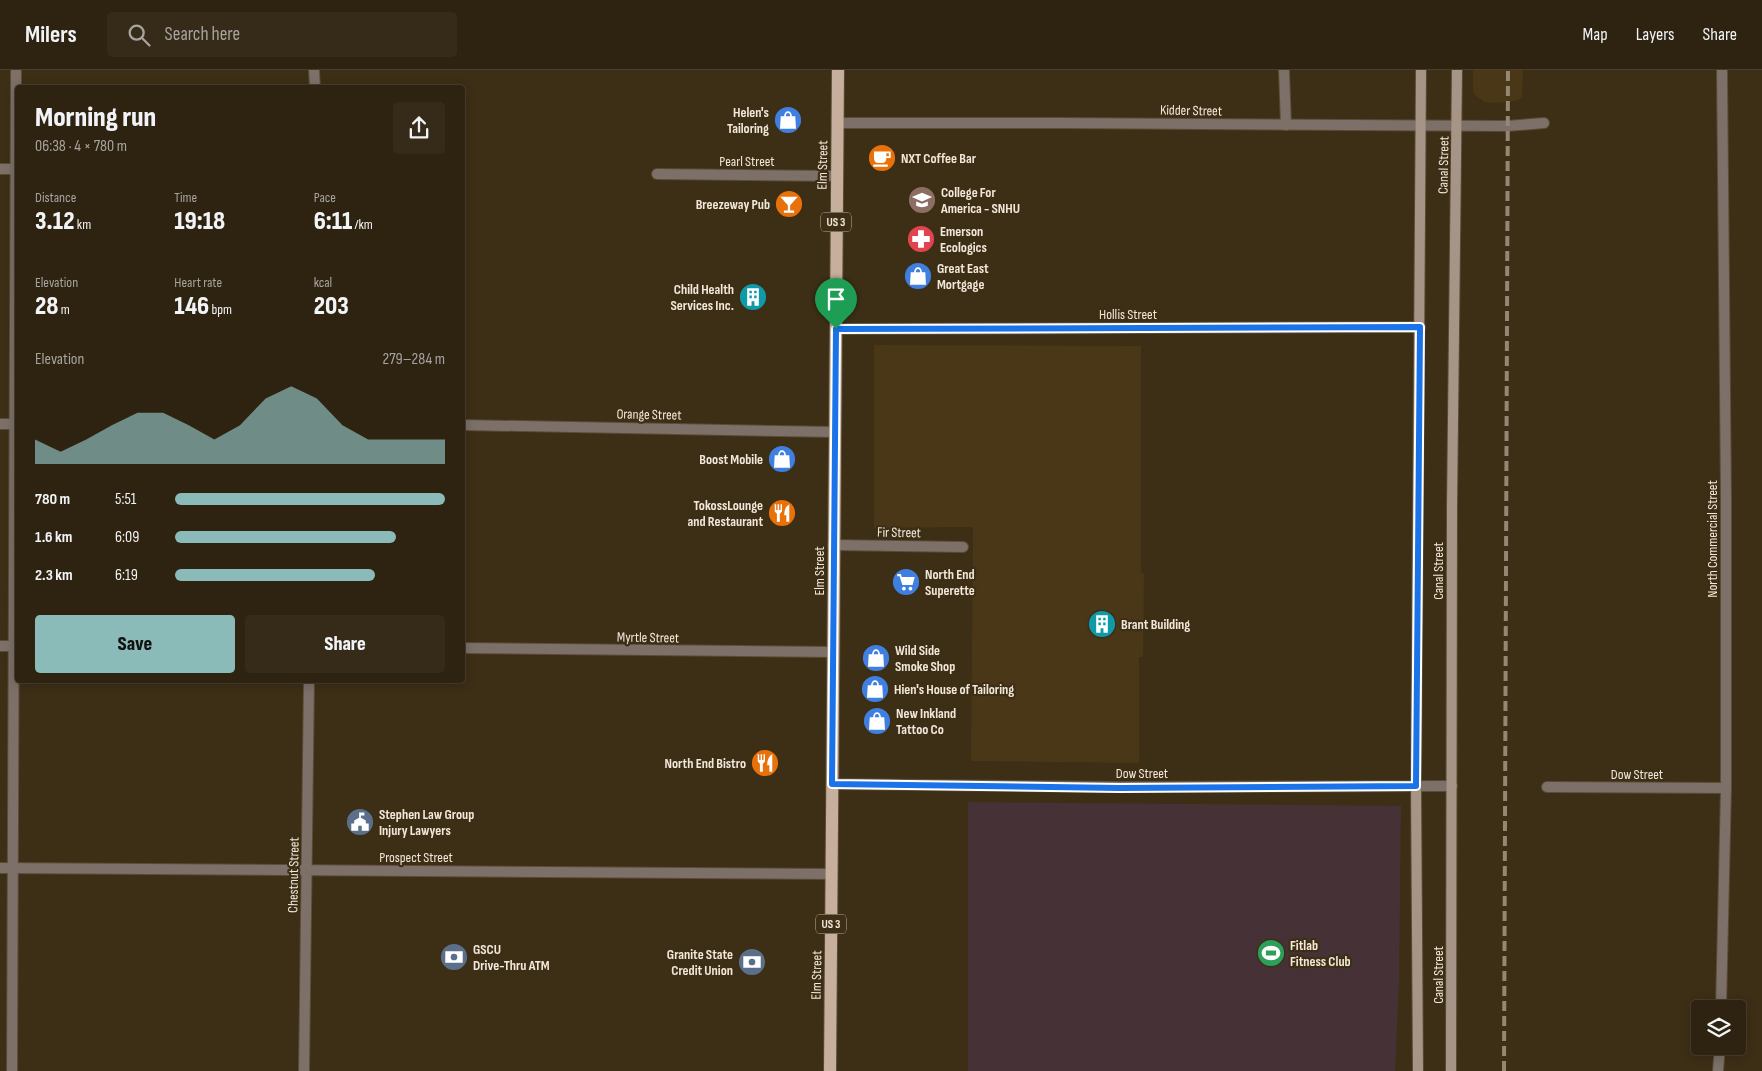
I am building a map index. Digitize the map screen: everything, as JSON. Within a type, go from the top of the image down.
[{"type":"main road","name":"Elm Street","points":[[830,1071],[838,70]]},
{"type":"street","points":[[16,70],[16,85]]},
{"type":"street","points":[[314,70],[315,85]]},
{"type":"street","points":[[1284,70],[1286,124]]},
{"type":"street","name":"Canal Street","points":[[1418,1071],[1416,786],[1421,70]]},
{"type":"street","name":"Canal Street","points":[[1451,1071],[1452,506],[1457,125],[1456,70]]},
{"type":"street","name":"North Commercial Street","points":[[1721,1000],[1726,788],[1726,497],[1722,70]]},
{"type":"street","name":"Kidder Street","points":[[837,123],[1507,126],[1544,123]]},
{"type":"street","points":[[0,169],[15,169]]},
{"type":"street","name":"Pearl Street","points":[[657,174],[836,176]]},
{"type":"street","name":"Hollis Street","points":[[836,329],[1420,327]]},
{"type":"street","points":[[0,424],[15,424]]},
{"type":"street","name":"Orange Street","points":[[465,425],[835,432]]},
{"type":"street","name":"Fir Street","points":[[833,545],[963,547]]},
{"type":"street","points":[[0,646],[15,646]]},
{"type":"street","name":"Myrtle Street","points":[[465,648],[834,652]]},
{"type":"street","points":[[12,1071],[12,868],[15,683]]},
{"type":"street","name":"Chestnut Street","points":[[304,1071],[309,683]]},
{"type":"street","name":"Dow Street","points":[[832,784],[1120,788],[1452,786]]},
{"type":"street","name":"Dow Street","points":[[1547,787],[1726,788]]},
{"type":"street","name":"Prospect Street","points":[[0,868],[831,874]]},
{"type":"street","points":[[1718,1071],[1719,1055]]},
{"type":"shaded area","points":[[1473,70],[1523,70],[1522,98],[1515,101],[1485,102],[1473,92]]},
{"type":"shaded area","points":[[874,345],[1141,346],[1141,573],[1144,573],[1143,657],[1139,657],[1139,763],[971,761],[973,527],[874,528]]},
{"type":"shaded area","points":[[968,802],[1401,806],[1399,981],[1395,1071],[968,1071]]},
{"type":"railway","points":[[1504,1071],[1508,70]]},
{"type":"place","name":"Helen's Tailoring","points":[[788,120]]},
{"type":"place","name":"NXT Coffee Bar","points":[[882,158]]},
{"type":"place","name":"College For America - SNHU","points":[[922,200]]},
{"type":"place","name":"Breezeway Pub","points":[[789,204]]},
{"type":"place","name":"Emerson Ecologics","points":[[921,239]]},
{"type":"place","name":"Great East Mortgage","points":[[918,276]]},
{"type":"place","name":"Child Health Services Inc.","points":[[753,297]]},
{"type":"place","name":"Boost Mobile","points":[[782,459]]},
{"type":"place","name":"TokossLounge and Restaurant","points":[[782,513]]},
{"type":"place","name":"North End Superette","points":[[906,582]]},
{"type":"place","name":"Brant Building","points":[[1102,624]]},
{"type":"place","name":"Wild Side Smoke Shop","points":[[876,658]]},
{"type":"place","name":"Hien's House of Tailoring","points":[[875,689]]},
{"type":"place","name":"New Inkland Tattoo Co","points":[[877,721]]},
{"type":"place","name":"North End Bistro","points":[[765,763]]},
{"type":"place","name":"Stephen Law Group Injury Lawyers","points":[[360,822]]},
{"type":"place","name":"Fitlab Fitness Club","points":[[1271,953]]},
{"type":"place","name":"GSCU Drive-Thru ATM","points":[[454,957]]},
{"type":"place","name":"Granite State Credit Union","points":[[752,962]]},
{"type":"route","points":[[1420,327],[1416,786],[1120,788],[832,784],[836,329],[1420,327]]}]
